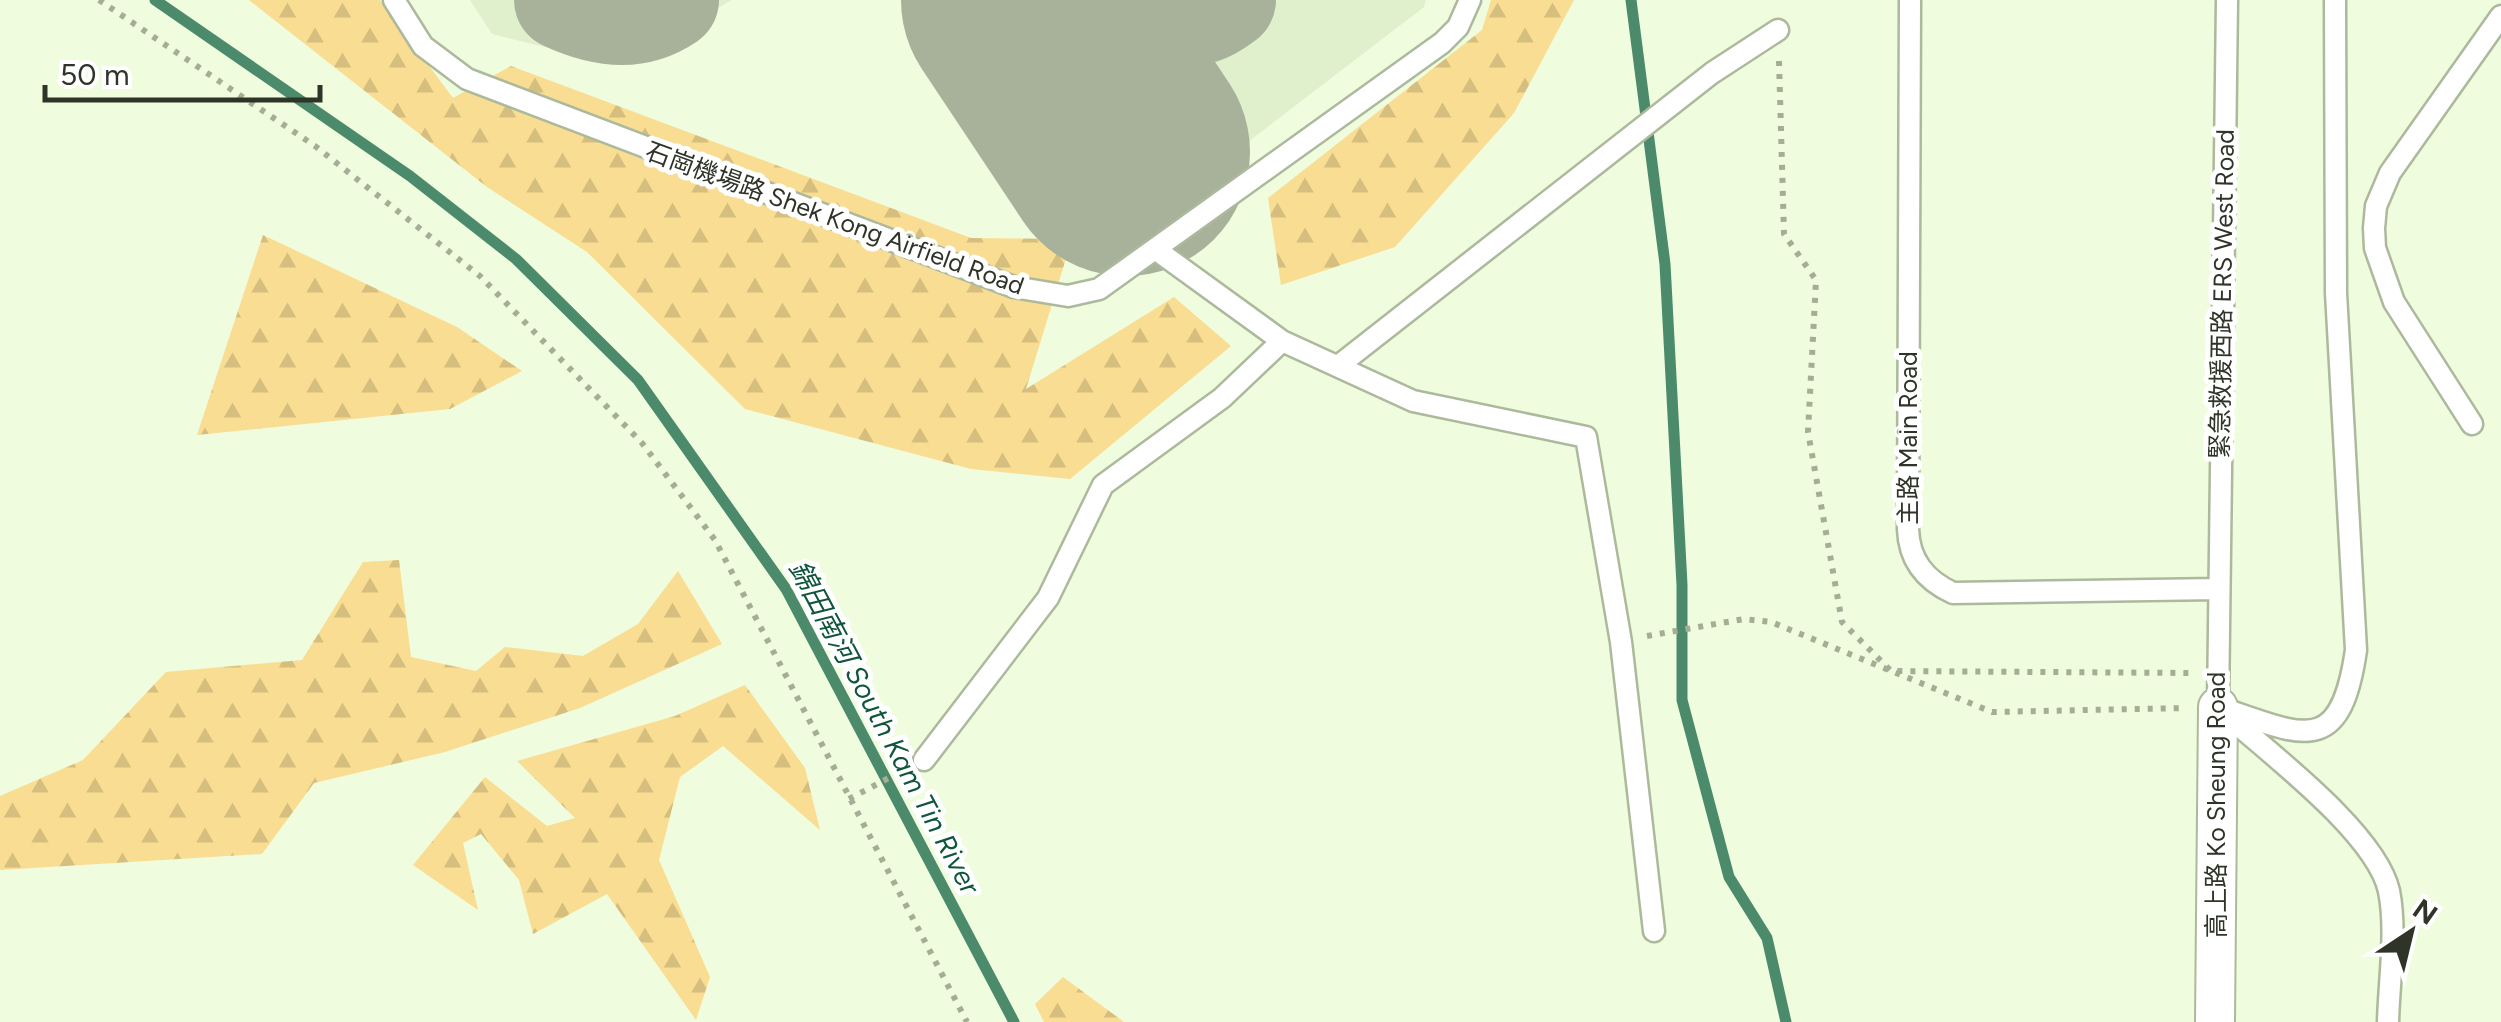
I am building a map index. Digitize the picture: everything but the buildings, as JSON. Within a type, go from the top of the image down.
[{"type":"street","name":"高上路 Ko Sheung Road","points":[[2215,1022],[2218,707]]},
{"type":"lane","name":"石崗機場路 Shek Kong Airfield Road","points":[[394,0],[422,46],[467,79],[1014,288],[1068,296],[1087,294],[1155,249],[1442,43],[1458,27],[1470,0]]},
{"type":"lane","name":"主路 Main Road","points":[[1910,0],[1908,529],[1912,556],[1929,579],[1953,593],[2217,589]]},
{"type":"lane","name":"緊急救援西路 ERS West Road","points":[[2217,589],[2226,0]]},
{"type":"lane","points":[[2218,707],[2295,732],[2315,733],[2338,716],[2351,683],[2356,650],[2336,292],[2335,0]]},
{"type":"lane","points":[[2472,424],[2394,302],[2375,248],[2374,228],[2376,206],[2390,173],[2501,16]]},
{"type":"lane","points":[[1338,366],[1712,74],[1778,30]]},
{"type":"lane","points":[[1155,249],[1282,341],[1413,400],[1586,437],[1621,642],[1654,931]]},
{"type":"lane","points":[[924,760],[1048,598],[1103,485],[1222,398],[1282,341]]},
{"type":"lane","name":"高上路 Ko Sheung Road","points":[[2217,589],[2218,707]]},
{"type":"lane","points":[[2218,707],[2348,826],[2384,873],[2390,896],[2388,1022]]},
{"type":"path","points":[[99,0],[315,146],[480,276],[642,443],[715,540],[967,1022]]},
{"type":"path","points":[[1662,633],[1744,619],[1770,622],[1992,712],[2218,707]]},
{"type":"path","points":[[849,798],[924,760]]},
{"type":"shaded area","points":[[470,0],[732,0],[617,65],[492,34]]},
{"type":"shaded area","points":[[1142,0],[1426,0],[1424,7],[1240,148]]},
{"type":"green space","points":[[249,0],[380,0],[453,98],[511,66],[971,238],[1072,239],[1026,389],[1174,297],[1231,346],[1070,479],[971,469],[745,409],[587,252],[487,187]]},
{"type":"green space","points":[[1491,0],[1574,0],[1514,113],[1395,247],[1281,285],[1268,198],[1482,30]]},
{"type":"green space","points":[[263,235],[457,327],[522,371],[450,409],[197,435]]},
{"type":"green space","points":[[399,560],[411,657],[476,671],[505,647],[583,656],[638,624],[678,571],[722,644],[580,708],[445,752],[314,783],[262,854],[0,870],[0,796],[83,760],[166,672],[302,660],[363,562]]},
{"type":"green space","points":[[745,685],[805,768],[820,830],[723,746],[680,777],[659,860],[710,977],[696,1020],[607,894],[533,934],[519,880],[481,834],[463,843],[478,910],[413,865],[485,777],[547,826],[575,818],[517,761],[675,716]]},
{"type":"green space","points":[[1063,977],[1124,1022],[1044,1022],[1035,1004]]},
{"type":"waterway","name":"錦田南河 South Kam Tin River","points":[[155,0],[410,176],[516,259],[638,380],[786,589],[1014,1022]]},
{"type":"waterway","points":[[1631,0],[1665,264],[1682,585],[1682,700],[1729,877],[1767,938],[1786,1022]]},
{"type":"taxiway","points":[[564,0],[616,15],[643,12],[669,0]]},
{"type":"taxiway","points":[[1171,0],[1180,13],[1193,15],[1210,11],[1226,0]]},
{"type":"runway","points":[[1025,0],[1126,152]]}]
